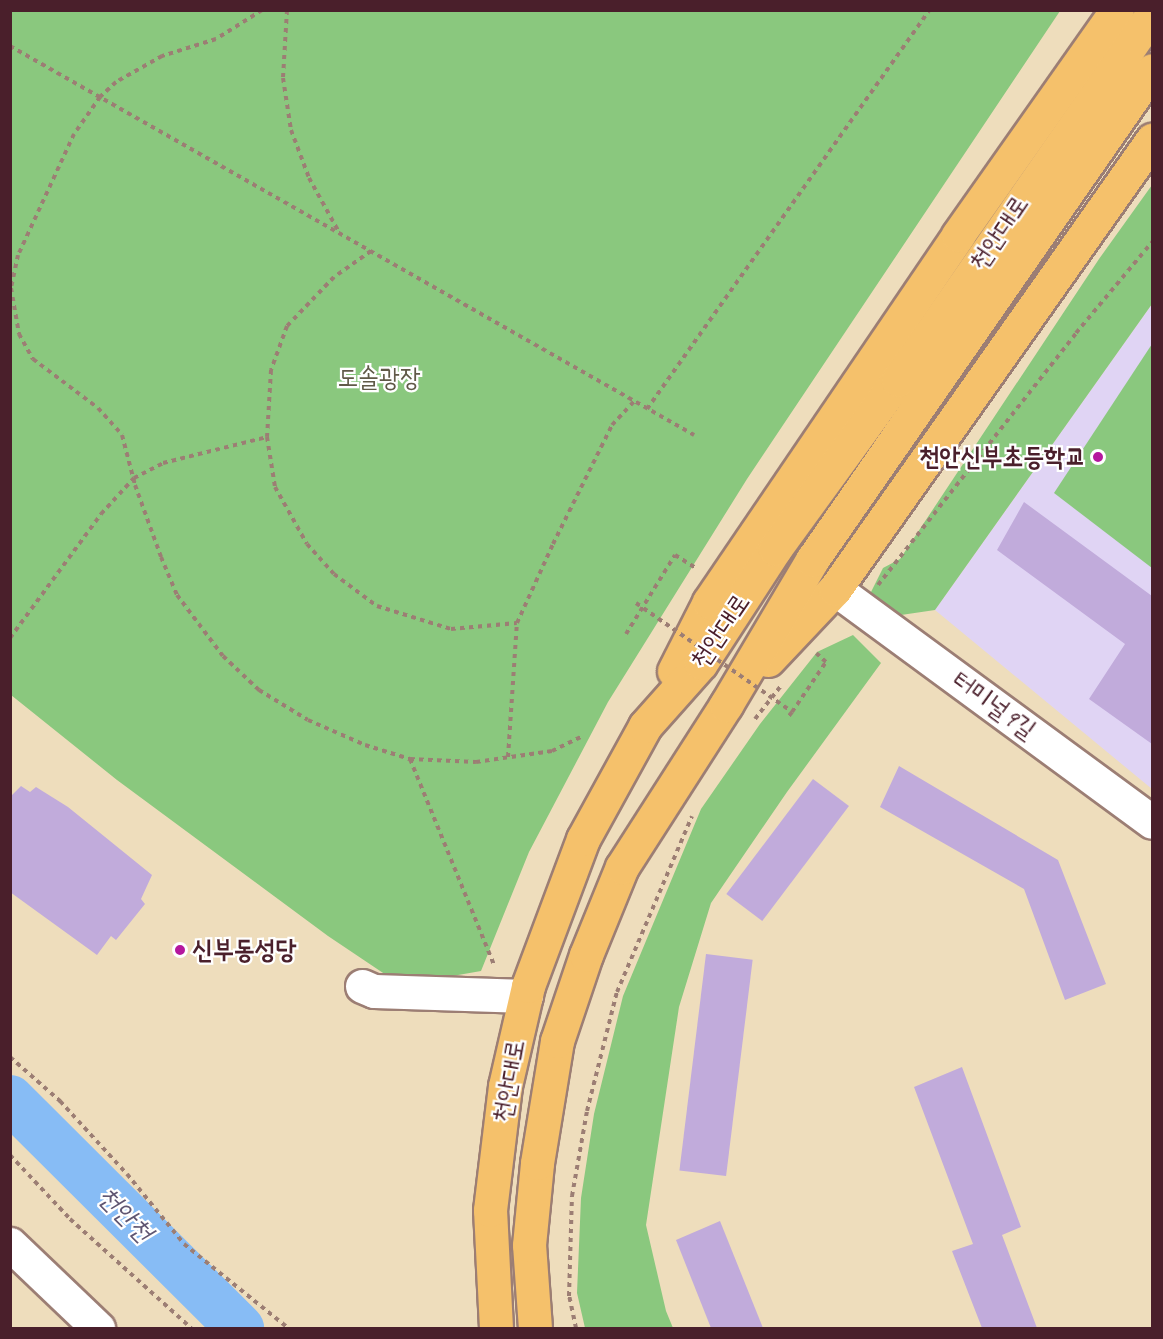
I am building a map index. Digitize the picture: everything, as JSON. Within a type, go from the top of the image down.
[{"type":"main road","points":[[645,726],[710,602],[958,235],[1117,10]]},
{"type":"main road","name":"천안대로","points":[[496,1329],[490,1210],[505,1086],[526,996],[583,839],[645,726],[701,663],[775,549],[898,380],[1152,15]]},
{"type":"main road","name":"천안대로","points":[[535,1329],[529,1245],[537,1163],[557,1041],[585,955],[622,867],[739,714],[813,560],[1152,70]]},
{"type":"main road","points":[[739,714],[847,598],[1152,140]]},
{"type":"street","name":"터미널9길","points":[[847,598],[1152,822]]},
{"type":"street","points":[[362,986],[374,991],[526,996]]},
{"type":"street","points":[[10,1244],[98,1329]]},
{"type":"path","points":[[262,10],[216,39],[162,56],[117,82],[100,97],[74,134],[18,255],[11,288],[19,334],[33,359],[91,402],[122,435],[160,557],[177,595],[223,656],[259,690],[308,720],[365,746],[410,759],[476,762],[552,751],[583,736]]},
{"type":"path","points":[[287,10],[282,78],[291,129],[309,178],[341,234]]},
{"type":"path","points":[[647,409],[929,10]]},
{"type":"path","points":[[10,46],[694,435]]},
{"type":"path","points":[[847,598],[1152,242]]},
{"type":"path","points":[[370,251],[334,277],[288,326],[271,369],[267,437],[275,487],[307,544],[334,574],[377,606],[451,629],[517,623]]},
{"type":"path","points":[[508,757],[517,623],[553,544],[612,426],[634,401]]},
{"type":"path","points":[[10,638],[101,514],[134,478],[163,463],[267,437]]},
{"type":"path","points":[[626,634],[675,555],[704,574]]},
{"type":"path","points":[[636,603],[792,712]]},
{"type":"path","points":[[788,717],[826,662],[812,649]]},
{"type":"path","points":[[739,714],[782,686]]},
{"type":"path","points":[[410,759],[495,969]]},
{"type":"path","points":[[576,1329],[569,1296],[572,1196],[587,1111],[617,992],[695,810]]},
{"type":"path","points":[[10,1057],[60,1101],[127,1174],[184,1244],[288,1329]]},
{"type":"path","points":[[10,1155],[70,1219],[191,1329]]},
{"type":"shaded area","name":"천안신부초등학교","points":[[1152,304],[1152,789],[935,610]]},
{"type":"green space","name":"도솔광장","points":[[10,11],[1060,11],[747,479],[608,702],[529,852],[481,971],[401,985],[328,936],[117,780],[11,695]]},
{"type":"green space","points":[[1152,185],[1152,304],[935,610],[901,615],[876,608],[871,592],[883,568],[900,559],[1099,259]]},
{"type":"green space","points":[[1152,344],[1152,568],[1054,493]]},
{"type":"green space","points":[[853,635],[881,663],[787,792],[711,903],[679,1007],[646,1225],[666,1311],[673,1328],[585,1328],[577,1293],[581,1198],[594,1114],[623,996],[701,809],[760,724],[817,652]]},
{"type":"building","points":[[1024,502],[1152,596],[1152,744],[1089,699],[1125,644],[997,550]]},
{"type":"building","points":[[899,766],[1058,860],[1106,984],[1065,1000],[1024,889],[880,807]]},
{"type":"building","points":[[813,779],[849,806],[762,921],[726,894]]},
{"type":"building","points":[[21,786],[30,792],[36,787],[68,807],[152,875],[141,899],[145,904],[116,940],[111,936],[97,955],[10,892],[10,797]]},
{"type":"building","points":[[706,954],[753,960],[726,1176],[679,1170]]},
{"type":"building","points":[[962,1067],[1021,1227],[1002,1235],[1037,1328],[982,1328],[952,1251],[973,1244],[914,1087]]},
{"type":"building","points":[[720,1221],[763,1328],[711,1328],[676,1240]]},
{"type":"waterway","name":"천안천","points":[[10,1099],[240,1328]]},
{"type":"place","name":"천안신부초등학교","points":[[1098,457]]},
{"type":"place","name":"신부동성당","points":[[180,950]]}]
